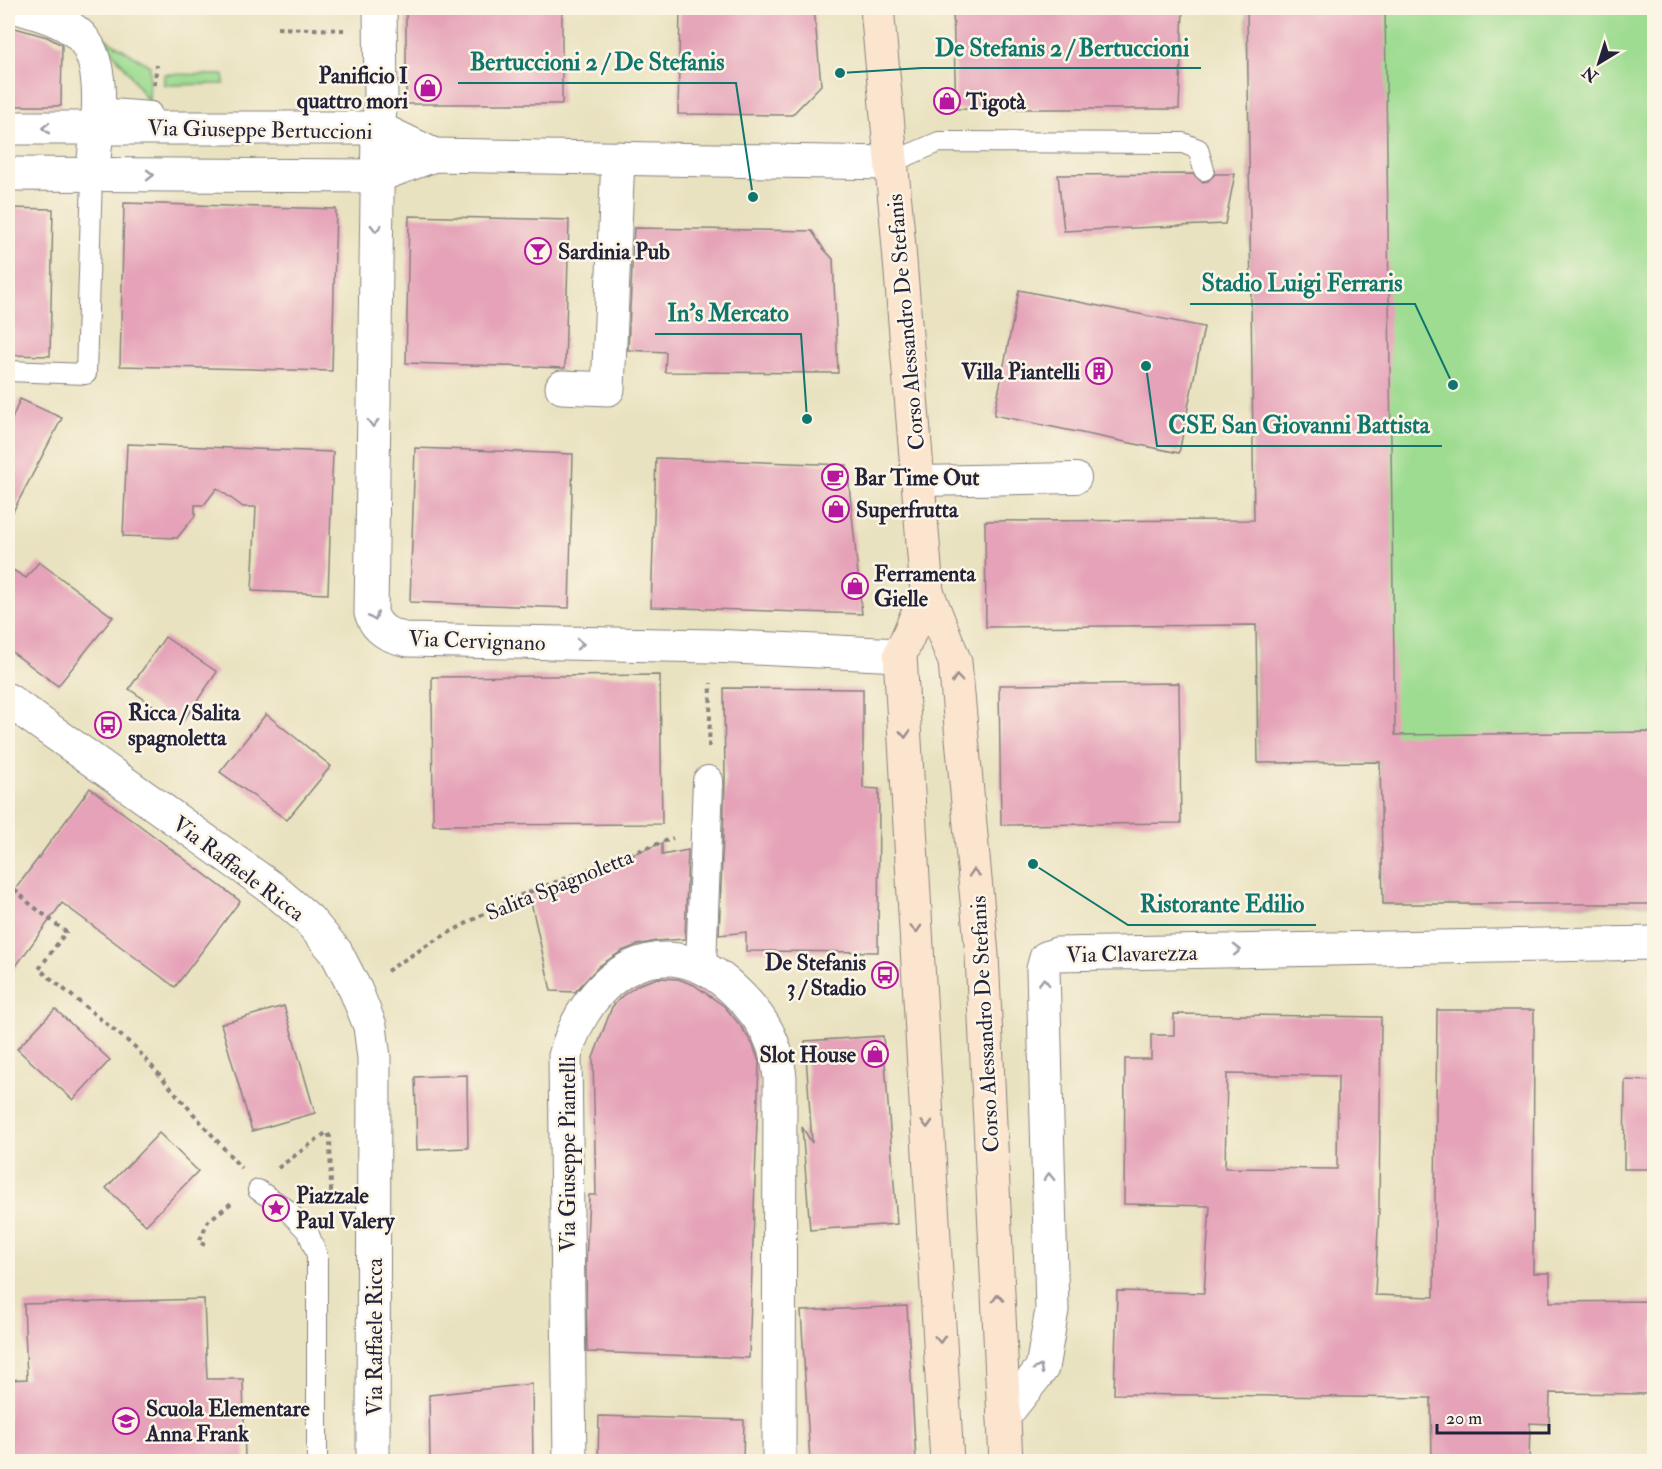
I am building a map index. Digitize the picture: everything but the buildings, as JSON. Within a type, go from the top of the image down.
[{"type":"main road","name":"Corso Alessandro De Stefanis","points":[[877,8],[927,592],[955,662],[982,955],[1006,1461]]},
{"type":"main road","name":"Corso Alessandro De Stefanis","points":[[927,592],[900,655],[947,1461]]},
{"type":"street","points":[[20,8],[64,24],[78,33],[92,55],[96,70],[97,118],[92,175]]},
{"type":"street","name":"Via Cervignano","points":[[380,19],[381,101],[378,128],[370,613],[380,629],[392,636],[408,640],[712,646],[900,655]]},
{"type":"street","name":"Via Giuseppe Bertuccioni","points":[[8,128],[97,118],[378,128],[434,155]]},
{"type":"street","name":"Via Giuseppe Bertuccioni","points":[[8,174],[377,176],[434,155],[890,163]]},
{"type":"street","points":[[562,387],[608,389],[618,158]]},
{"type":"street","name":"Corso Alessandro De Stefanis","points":[[919,481],[1077,478]]},
{"type":"street","name":"Via Raffaele Ricca","points":[[8,700],[272,888],[308,919],[336,952],[356,991],[369,1026],[374,1058],[374,1461]]},
{"type":"street","points":[[701,966],[708,781]]},
{"type":"street","name":"Via Clavarezza","points":[[1004,1416],[1042,1368],[1052,1310],[1043,969],[1046,958],[1057,954],[1654,943]]},
{"type":"street","name":"Via Giuseppe Piantelli","points":[[570,1461],[565,1056],[570,1037],[585,1007],[601,988],[620,972],[649,961],[677,959],[701,966],[723,978],[756,1013],[776,1052],[780,1078],[779,1461]]},
{"type":"lane","points":[[97,118],[151,112]]},
{"type":"lane","name":"Corso Alessandro De Stefanis","points":[[890,163],[939,142],[1183,143],[1198,149],[1204,170]]},
{"type":"lane","points":[[8,370],[86,374],[92,175]]},
{"type":"lane","points":[[258,1190],[285,1208],[308,1232],[317,1255],[317,1461]]},
{"type":"path","points":[[277,28],[380,19]]},
{"type":"path","points":[[708,781],[712,646]]},
{"type":"path","name":"Salita Spagnoletta","points":[[356,991],[434,941],[513,898],[707,825]]},
{"type":"path","points":[[8,883],[66,932],[39,969],[135,1047],[237,1162]]},
{"type":"green space","points":[[1247,8],[1654,8],[1654,904],[1383,904],[1380,762],[1258,763]]},
{"type":"green space","points":[[98,34],[150,66],[149,103],[127,70]]},
{"type":"green space","points":[[164,74],[224,75],[224,84],[164,85]]},
{"type":"place","name":"De Stefanis 2 / Bertuccioni","points":[[840,73]]},
{"type":"place","name":"Panificio I quattro mori","points":[[428,88]]},
{"type":"place","name":"Tigotà","points":[[947,101]]},
{"type":"place","name":"Bertuccioni 2 / De Stefanis","points":[[753,197]]},
{"type":"place","name":"Sardinia Pub","points":[[538,251]]},
{"type":"place","name":"CSE San Giovanni Battista","points":[[1146,366]]},
{"type":"place","name":"Villa Piantelli","points":[[1099,371]]},
{"type":"place","name":"Stadio Luigi Ferraris","points":[[1453,385]]},
{"type":"place","name":"In's Mercato","points":[[807,419]]},
{"type":"place","name":"Bar Time Out","points":[[835,477]]},
{"type":"place","name":"Superfrutta","points":[[836,509]]},
{"type":"place","name":"Ferramenta Gielle","points":[[855,586]]},
{"type":"place","name":"Ricca / Salita spagnoletta","points":[[108,725]]},
{"type":"place","name":"Ristorante Edilio","points":[[1033,864]]},
{"type":"place","name":"De Stefanis 3 / Stadio","points":[[885,975]]},
{"type":"place","name":"Slot House","points":[[875,1054]]},
{"type":"place","name":"Piazzale Paul Valery","points":[[276,1208]]},
{"type":"place","name":"Scuola Elementare Anna Frank","points":[[126,1421]]}]
